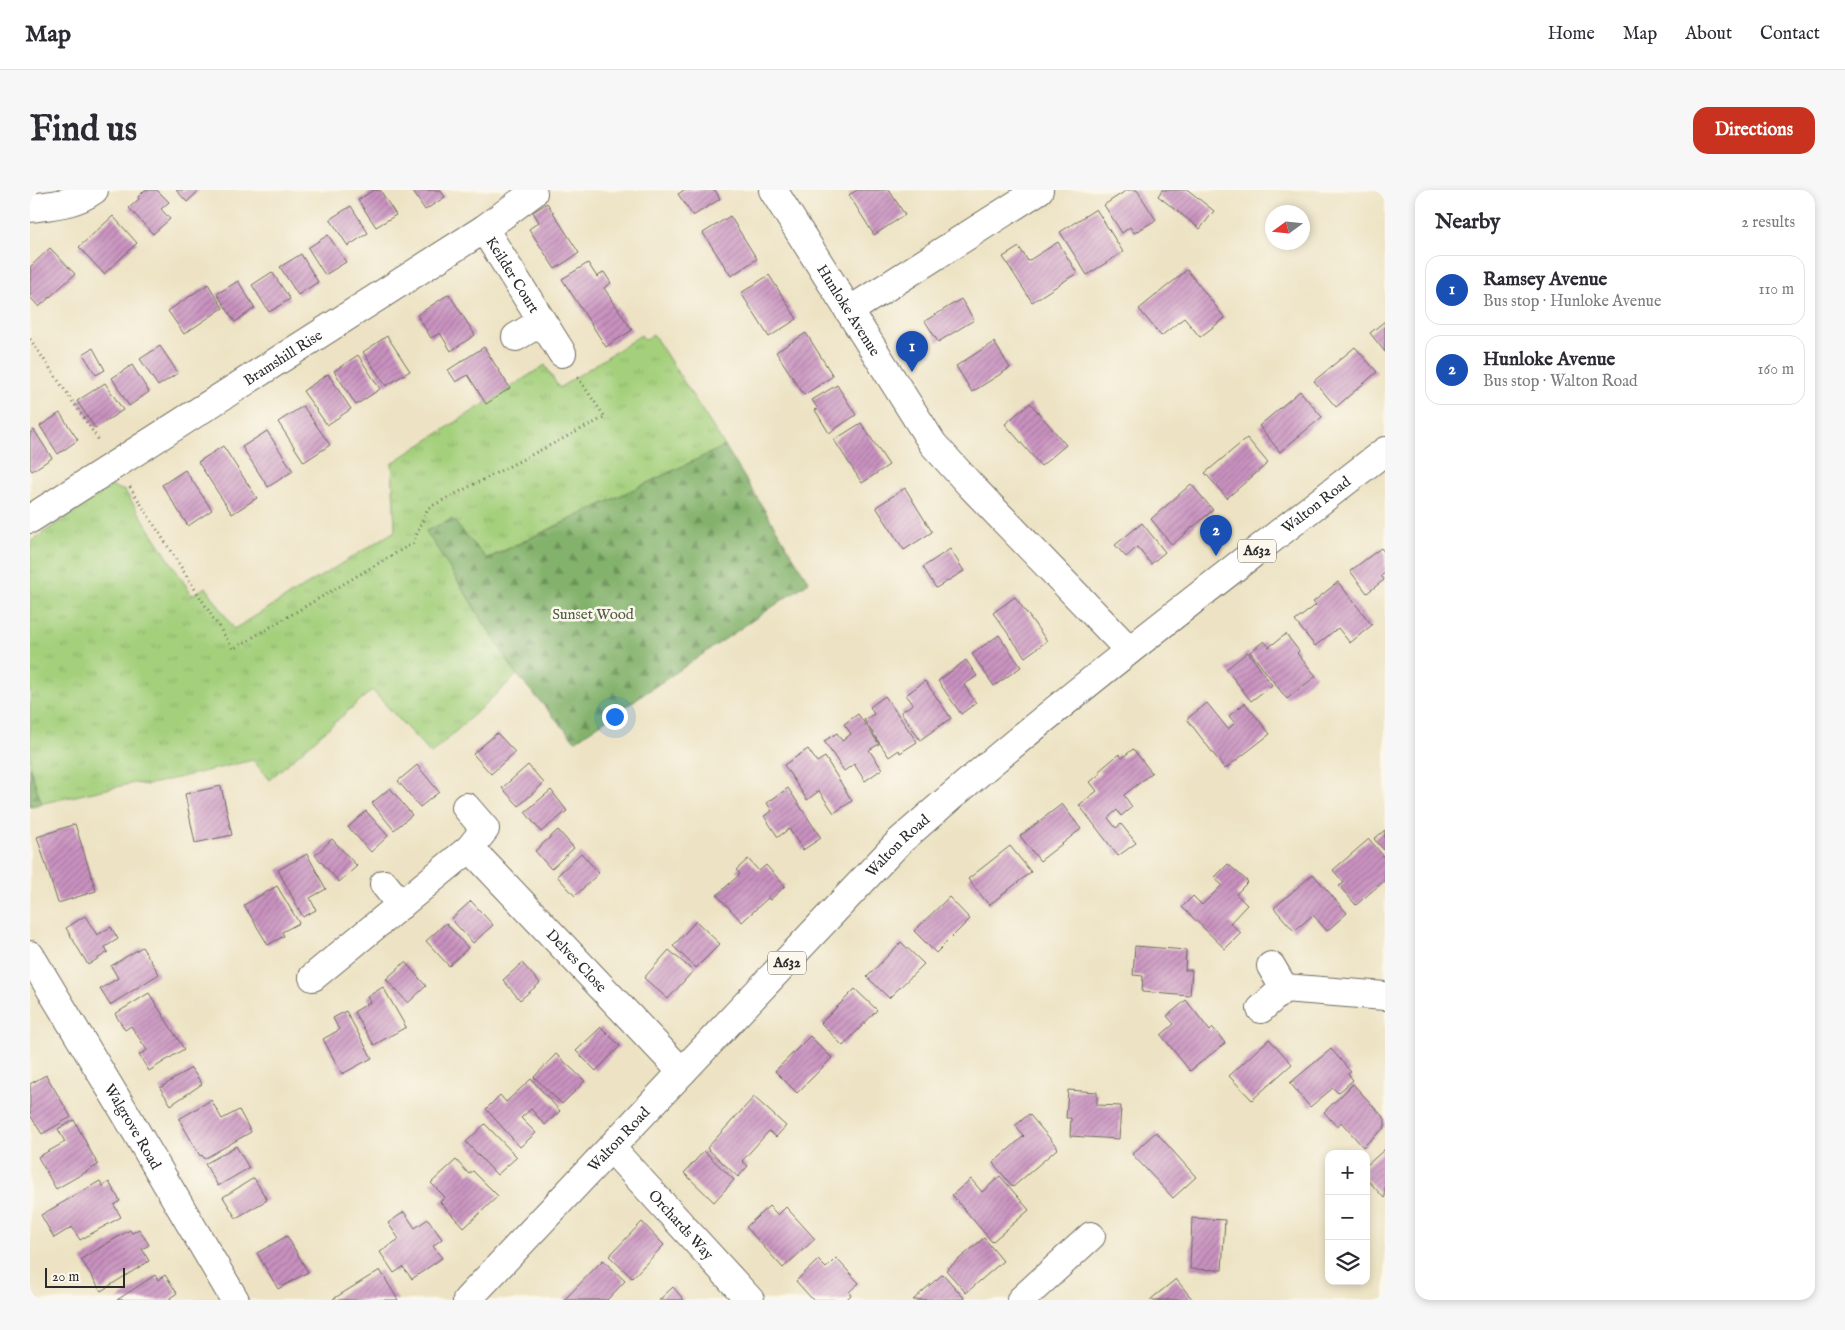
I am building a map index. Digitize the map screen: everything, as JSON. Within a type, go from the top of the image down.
[{"type":"street","points":[[30,208],[62,204],[86,196],[94,190]]},
{"type":"street","name":"Hunloke Avenue","points":[[773,190],[933,444],[1129,650]]},
{"type":"street","points":[[849,311],[1039,190]]},
{"type":"street","name":"Bramshill Rise","points":[[30,519],[484,228],[533,193]]},
{"type":"street","name":"Keilder Court","points":[[484,228],[562,354]]},
{"type":"street","name":"Keilder Court","points":[[516,337],[541,322]]},
{"type":"street","name":"Walton Road","points":[[467,1300],[899,842],[976,774],[1129,650],[1385,451]]},
{"type":"street","points":[[313,977],[392,894],[470,848],[485,829],[466,808]]},
{"type":"street","name":"Delves Close","points":[[470,848],[682,1072]]},
{"type":"street","name":"Walgrove Road","points":[[30,954],[235,1300]]},
{"type":"street","points":[[1261,1009],[1277,977],[1385,996]]},
{"type":"street","name":"Orchards Way","points":[[611,1148],[750,1300]]},
{"type":"street","points":[[1021,1300],[1091,1236]]},
{"type":"path","points":[[30,338],[115,464],[233,649],[413,543],[428,508],[605,417],[562,354]]},
{"type":"green space","points":[[653,334],[725,446],[486,559],[452,519],[426,531],[517,675],[431,754],[372,690],[269,780],[253,760],[147,785],[134,783],[30,806],[30,542],[111,486],[125,491],[192,595],[206,587],[234,629],[395,531],[392,463],[545,365],[559,388],[641,335],[645,340]]},
{"type":"green space","name":"Sunset Wood","points":[[725,446],[809,582],[575,741],[517,675],[426,531],[452,519],[487,559]]},
{"type":"green space","points":[[30,768],[42,804],[30,806]]},
{"type":"building","points":[[145,190],[157,190],[169,202],[161,209],[170,219],[153,234],[129,208]]},
{"type":"building","points":[[176,190],[200,190],[187,202]]},
{"type":"building","points":[[374,190],[380,190],[396,215],[376,227],[358,200]]},
{"type":"building","points":[[412,190],[440,190],[445,197],[425,210]]},
{"type":"building","points":[[684,190],[715,190],[720,199],[693,216],[678,194]]},
{"type":"building","points":[[857,190],[889,190],[905,215],[874,235],[849,195]]},
{"type":"building","points":[[1127,190],[1137,190],[1156,220],[1134,233],[1130,227],[1122,233],[1104,205]]},
{"type":"building","points":[[1162,190],[1188,190],[1214,211],[1200,229],[1158,196]]},
{"type":"building","points":[[547,203],[579,253],[555,269],[529,229],[539,222],[533,212]]},
{"type":"building","points":[[351,206],[368,233],[348,246],[330,219]]},
{"type":"building","points":[[1096,209],[1123,252],[1087,275],[1060,232]]},
{"type":"building","points":[[113,216],[137,243],[104,274],[79,247]]},
{"type":"building","points":[[730,216],[757,259],[731,276],[703,233]]},
{"type":"building","points":[[328,235],[346,262],[325,275],[308,248]]},
{"type":"building","points":[[1058,242],[1077,273],[1032,302],[1003,257],[1019,247],[1028,261]]},
{"type":"building","points":[[50,248],[75,274],[39,307],[30,297],[30,267]]},
{"type":"building","points":[[301,254],[318,282],[298,295],[280,267]]},
{"type":"building","points":[[588,263],[597,277],[604,272],[611,283],[604,288],[632,330],[606,347],[562,279]]},
{"type":"building","points":[[1187,270],[1225,318],[1200,337],[1184,318],[1161,336],[1139,309]]},
{"type":"building","points":[[272,272],[290,299],[269,312],[252,285]]},
{"type":"building","points":[[769,275],[797,319],[769,337],[741,293]]},
{"type":"building","points":[[238,281],[255,308],[235,322],[217,294]]},
{"type":"building","points":[[208,284],[223,308],[184,334],[168,311]]},
{"type":"building","points":[[449,294],[475,335],[451,351],[440,333],[431,338],[417,315]]},
{"type":"building","points":[[961,299],[974,320],[938,342],[925,321]]},
{"type":"building","points":[[1385,321],[1385,352],[1370,333]]},
{"type":"building","points":[[806,333],[833,376],[804,395],[776,352]]},
{"type":"building","points":[[387,336],[410,371],[386,386],[363,352]]},
{"type":"building","points":[[994,342],[1010,368],[972,392],[956,366]]},
{"type":"building","points":[[160,346],[178,373],[158,386],[140,359]]},
{"type":"building","points":[[484,347],[510,388],[486,404],[468,375],[456,382],[448,370]]},
{"type":"building","points":[[1355,347],[1377,372],[1336,407],[1314,381]]},
{"type":"building","points":[[93,348],[105,370],[96,375],[83,354]]},
{"type":"building","points":[[358,355],[380,389],[356,405],[334,371]]},
{"type":"building","points":[[132,365],[149,392],[129,406],[112,378]]},
{"type":"building","points":[[328,374],[351,409],[327,425],[303,391]]},
{"type":"building","points":[[105,383],[123,410],[95,428],[77,401]]},
{"type":"building","points":[[837,385],[856,415],[829,433],[815,410],[818,409],[812,400]]},
{"type":"building","points":[[1300,391],[1322,417],[1280,452],[1259,426]]},
{"type":"building","points":[[1030,403],[1066,445],[1041,466],[1005,424]]},
{"type":"building","points":[[303,406],[330,445],[304,462],[278,422]]},
{"type":"building","points":[[60,413],[78,440],[58,454],[40,426]]},
{"type":"building","points":[[861,423],[889,465],[862,483],[834,440]]},
{"type":"building","points":[[34,430],[52,458],[32,471],[30,468],[30,433]]},
{"type":"building","points":[[267,431],[293,471],[268,487],[242,447]]},
{"type":"building","points":[[1247,438],[1268,463],[1227,498],[1205,473]]},
{"type":"building","points":[[223,446],[257,498],[232,514],[198,462]]},
{"type":"building","points":[[185,470],[212,510],[188,526],[162,485]]},
{"type":"building","points":[[1191,484],[1213,510],[1172,545],[1151,519]]},
{"type":"building","points":[[905,488],[932,532],[904,550],[876,507]]},
{"type":"building","points":[[1142,523],[1165,552],[1151,564],[1137,547],[1126,557],[1115,545]]},
{"type":"building","points":[[1381,548],[1385,553],[1385,573],[1381,576],[1384,580],[1367,593],[1350,571]]},
{"type":"building","points":[[950,549],[964,571],[936,588],[923,567]]},
{"type":"building","points":[[1338,582],[1372,625],[1350,643],[1338,628],[1315,646],[1295,621],[1316,605],[1313,602]]},
{"type":"building","points":[[1015,597],[1047,641],[1025,657],[993,613]]},
{"type":"building","points":[[1286,634],[1299,651],[1297,653],[1316,676],[1287,699],[1250,652],[1264,641],[1269,647]]},
{"type":"building","points":[[999,635],[1021,667],[994,686],[972,654]]},
{"type":"building","points":[[1248,652],[1272,685],[1251,701],[1226,669]]},
{"type":"building","points":[[966,660],[977,676],[964,685],[976,703],[961,714],[938,681]]},
{"type":"building","points":[[925,681],[951,718],[920,740],[901,712],[913,704],[906,695]]},
{"type":"building","points":[[885,696],[917,742],[900,753],[899,750],[889,757],[864,720],[874,714],[870,707]]},
{"type":"building","points":[[1207,703],[1228,729],[1235,723],[1229,716],[1245,703],[1270,734],[1225,769],[1187,719]]},
{"type":"building","points":[[858,714],[879,744],[869,750],[882,769],[865,781],[854,764],[844,771],[824,741],[837,733],[842,741],[851,734],[844,724]]},
{"type":"building","points":[[497,733],[515,752],[491,774],[473,754]]},
{"type":"building","points":[[808,749],[817,762],[825,757],[852,801],[834,813],[819,791],[807,800],[784,765]]},
{"type":"building","points":[[1133,749],[1152,773],[1124,795],[1132,807],[1121,816],[1117,810],[1108,818],[1116,828],[1121,824],[1136,843],[1118,856],[1079,805],[1097,791],[1090,782],[1101,773],[1099,771],[1119,754],[1122,758]]},
{"type":"building","points":[[417,765],[439,792],[420,807],[398,781]]},
{"type":"building","points":[[528,765],[544,783],[519,806],[502,788]]},
{"type":"building","points":[[221,786],[232,835],[195,843],[185,794]]},
{"type":"building","points":[[390,788],[412,815],[394,830],[372,803]]},
{"type":"building","points":[[788,788],[821,838],[803,850],[789,829],[778,837],[764,816],[772,811],[767,803]]},
{"type":"building","points":[[551,790],[567,811],[541,832],[525,812]]},
{"type":"building","points":[[1062,804],[1081,829],[1040,861],[1020,836]]},
{"type":"building","points":[[366,811],[388,836],[371,852],[348,827]]},
{"type":"building","points":[[75,824],[96,891],[58,903],[37,837]]},
{"type":"building","points":[[558,830],[574,848],[551,869],[535,851]]},
{"type":"building","points":[[1385,830],[1385,851],[1374,839]]},
{"type":"building","points":[[332,839],[357,866],[339,882],[315,855]]},
{"type":"building","points":[[1369,839],[1385,858],[1385,880],[1356,905],[1339,886],[1344,883],[1333,870]]},
{"type":"building","points":[[1010,846],[1031,872],[989,905],[968,879]]},
{"type":"building","points":[[581,853],[599,873],[575,896],[557,876]]},
{"type":"building","points":[[307,854],[326,889],[310,898],[316,910],[303,917],[278,870]]},
{"type":"building","points":[[748,859],[759,871],[766,865],[785,886],[770,900],[768,898],[742,922],[717,895],[740,874],[736,870]]},
{"type":"building","points":[[1228,864],[1248,882],[1236,894],[1247,905],[1230,923],[1241,933],[1225,949],[1182,907],[1193,896],[1202,905],[1222,885],[1214,878]]},
{"type":"building","points":[[1313,874],[1347,913],[1327,931],[1313,915],[1294,931],[1274,908]]},
{"type":"building","points":[[277,886],[299,923],[282,932],[284,936],[268,945],[244,905]]},
{"type":"building","points":[[949,897],[970,919],[936,953],[914,931]]},
{"type":"building","points":[[471,901],[493,925],[473,943],[451,919]]},
{"type":"building","points":[[85,916],[97,935],[111,927],[118,939],[105,947],[108,952],[88,965],[66,928]]},
{"type":"building","points":[[696,921],[720,944],[696,968],[673,946]]},
{"type":"building","points":[[446,923],[468,948],[449,966],[426,941]]},
{"type":"building","points":[[901,942],[924,964],[889,998],[867,977]]},
{"type":"building","points":[[1135,946],[1186,950],[1185,970],[1192,970],[1190,996],[1142,992],[1143,976],[1133,975]]},
{"type":"building","points":[[142,947],[159,974],[110,1005],[100,989],[118,978],[111,966]]},
{"type":"building","points":[[669,950],[693,971],[668,999],[644,978]]},
{"type":"building","points":[[405,962],[426,986],[408,1003],[386,979]]},
{"type":"building","points":[[522,963],[540,983],[520,1000],[503,980]]},
{"type":"building","points":[[383,987],[406,1027],[374,1045],[354,1012],[370,1002],[367,997]]},
{"type":"building","points":[[855,989],[877,1010],[843,1046],[821,1023]]},
{"type":"building","points":[[149,993],[184,1049],[149,1071],[139,1055],[147,1050],[131,1026],[125,1030],[115,1014]]},
{"type":"building","points":[[1186,1000],[1210,1031],[1213,1028],[1225,1043],[1190,1071],[1161,1035],[1174,1024],[1167,1016]]},
{"type":"building","points":[[346,1011],[372,1058],[342,1074],[323,1039],[339,1030],[333,1018]]},
{"type":"building","points":[[601,1027],[620,1046],[596,1071],[576,1051]]},
{"type":"building","points":[[810,1036],[832,1058],[797,1093],[775,1071]]},
{"type":"building","points":[[1269,1039],[1292,1064],[1252,1100],[1229,1076]]},
{"type":"building","points":[[1331,1049],[1351,1072],[1348,1074],[1353,1080],[1338,1093],[1333,1088],[1310,1107],[1290,1083]]},
{"type":"building","points":[[556,1054],[585,1081],[562,1104],[534,1077]]},
{"type":"building","points":[[191,1068],[202,1084],[171,1105],[160,1088]]},
{"type":"building","points":[[46,1075],[71,1117],[42,1134],[30,1115],[30,1084]]},
{"type":"building","points":[[531,1079],[560,1111],[545,1125],[531,1109],[521,1118],[536,1133],[520,1147],[486,1109],[500,1095],[506,1102]]},
{"type":"building","points":[[1353,1084],[1385,1119],[1385,1127],[1363,1147],[1341,1122],[1337,1127],[1324,1112]]},
{"type":"building","points":[[1068,1090],[1097,1092],[1097,1105],[1121,1106],[1119,1139],[1070,1136],[1071,1118],[1066,1118]]},
{"type":"building","points":[[754,1097],[786,1126],[776,1137],[769,1131],[742,1161],[748,1166],[738,1177],[707,1148]]},
{"type":"building","points":[[211,1100],[222,1119],[239,1110],[251,1132],[204,1159],[202,1155],[200,1156],[179,1119]]},
{"type":"building","points":[[1029,1114],[1058,1148],[1013,1187],[993,1163],[1024,1136],[1015,1126]]},
{"type":"building","points":[[74,1120],[98,1165],[56,1189],[38,1157],[65,1142],[58,1129]]},
{"type":"building","points":[[485,1124],[517,1157],[497,1175],[466,1142]]},
{"type":"building","points":[[1156,1132],[1196,1177],[1173,1198],[1132,1154]]},
{"type":"building","points":[[236,1146],[249,1168],[218,1186],[205,1164]]},
{"type":"building","points":[[1385,1149],[1384,1198],[1370,1182],[1370,1162]]},
{"type":"building","points":[[704,1151],[734,1180],[714,1202],[684,1173]]},
{"type":"building","points":[[456,1160],[469,1174],[473,1171],[498,1196],[464,1228],[440,1202],[445,1197],[431,1183]]},
{"type":"building","points":[[1000,1176],[1029,1210],[992,1242],[952,1195],[971,1179],[982,1192]]},
{"type":"building","points":[[254,1178],[267,1200],[236,1218],[223,1197]]},
{"type":"building","points":[[100,1181],[103,1186],[109,1182],[120,1201],[114,1205],[121,1217],[80,1240],[72,1227],[54,1238],[41,1215]]},
{"type":"building","points":[[769,1206],[778,1215],[786,1207],[815,1239],[783,1268],[746,1227]]},
{"type":"building","points":[[404,1212],[415,1228],[428,1219],[442,1239],[433,1246],[442,1258],[412,1279],[403,1267],[394,1273],[380,1252],[399,1239],[388,1223]]},
{"type":"building","points":[[1192,1218],[1225,1220],[1222,1270],[1190,1269]]},
{"type":"building","points":[[642,1222],[664,1245],[632,1278],[609,1256]]},
{"type":"building","points":[[139,1229],[149,1245],[142,1249],[149,1261],[101,1291],[81,1259],[130,1230],[132,1233]]},
{"type":"building","points":[[287,1236],[308,1272],[278,1289],[257,1253]]},
{"type":"building","points":[[984,1238],[1003,1261],[966,1293],[946,1270]]},
{"type":"building","points":[[836,1258],[859,1283],[849,1292],[851,1295],[846,1300],[813,1300],[796,1281],[818,1260],[826,1268]]},
{"type":"building","points":[[603,1260],[625,1281],[607,1300],[564,1300]]},
{"type":"building","points":[[380,1270],[398,1300],[333,1299]]},
{"type":"building","points":[[943,1274],[965,1299],[913,1300],[924,1290]]},
{"type":"building","points":[[155,1275],[158,1280],[165,1275],[177,1293],[170,1298],[171,1300],[117,1300]]},
{"type":"building","points":[[1176,1279],[1193,1300],[1150,1300],[1156,1295]]},
{"type":"building","points":[[673,1287],[684,1300],[659,1300]]},
{"type":"place","name":"Ramsey Avenue","points":[[912,372]]},
{"type":"place","name":"Hunloke Avenue","points":[[1216,556]]}]
